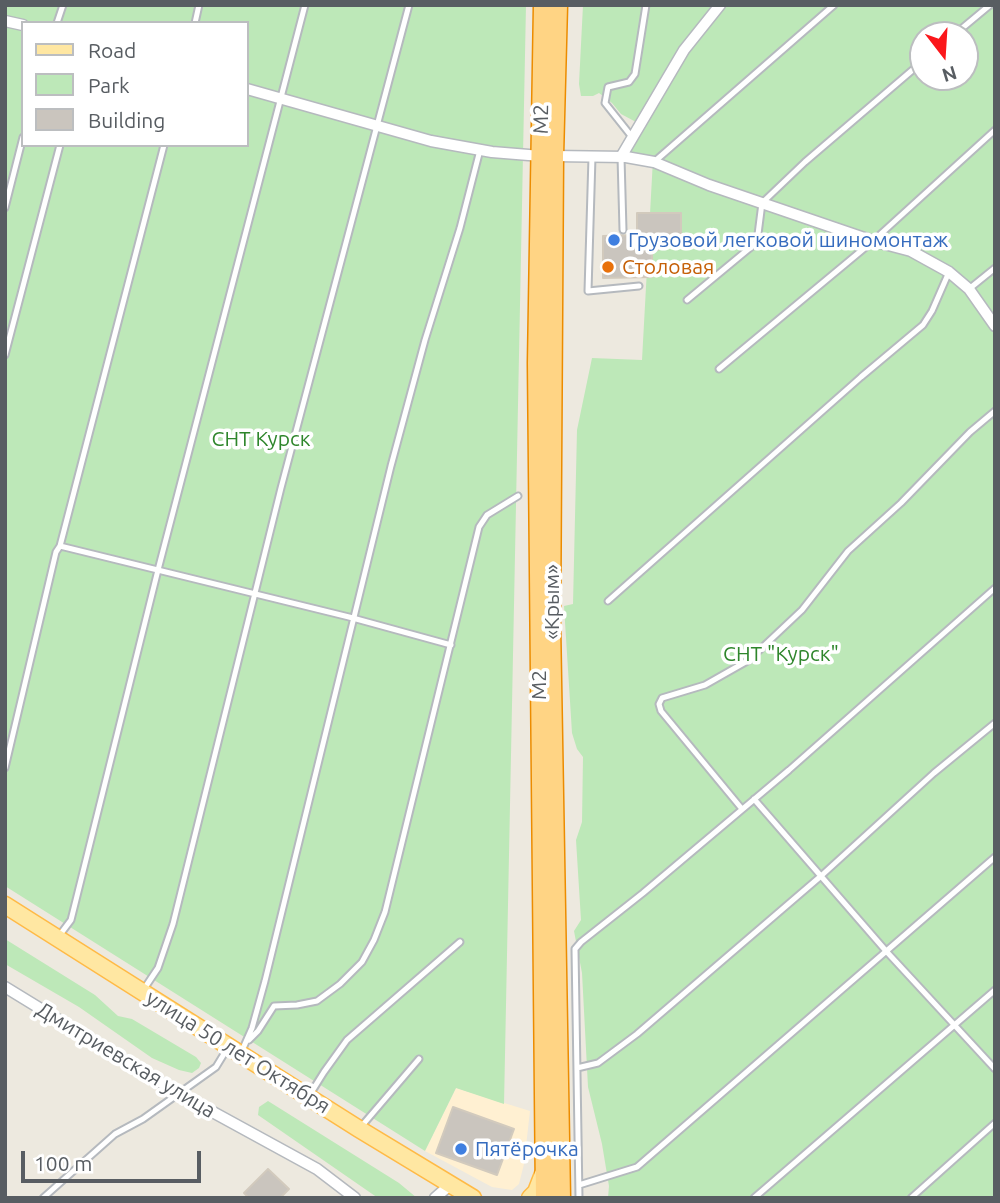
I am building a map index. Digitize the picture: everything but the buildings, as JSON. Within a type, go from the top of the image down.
[{"type":"highway","name":"М2","points":[[543,5],[547,156],[537,363],[545,1198]]},
{"type":"highway","name":"«Крым»","points":[[558,5],[547,156],[551,627],[561,1198]]},
{"type":"main road","name":"улица 50 лет Октября","points":[[5,905],[142,992],[238,1048],[359,1129],[473,1198]]},
{"type":"main road","points":[[530,1198],[542,1180],[544,1168]]},
{"type":"street","points":[[621,157],[684,50],[720,5]]},
{"type":"street","points":[[248,89],[431,141],[480,150],[547,156],[592,155],[654,162],[709,185],[873,241],[911,251],[949,272],[969,289],[995,326]]},
{"type":"street","name":"Дмитриевская улица","points":[[5,988],[178,1093],[317,1169],[355,1198]]},
{"type":"street","points":[[435,1198],[451,1184]]},
{"type":"lane","points":[[58,938],[71,920],[158,570],[305,5]]},
{"type":"lane","points":[[142,992],[158,968],[173,924],[281,488],[408,5]]},
{"type":"lane","points":[[632,137],[605,103],[608,87],[629,82],[635,74],[646,5]]},
{"type":"lane","points":[[654,162],[834,5]]},
{"type":"lane","points":[[971,21],[990,5]]},
{"type":"lane","points":[[688,300],[757,242],[762,203],[805,162],[909,73]]},
{"type":"lane","points":[[719,369],[873,241],[995,130]]},
{"type":"lane","points":[[5,208],[21,145]]},
{"type":"lane","points":[[5,355],[59,147]]},
{"type":"lane","points":[[5,768],[56,552],[61,545],[163,147]]},
{"type":"lane","points":[[238,1048],[252,1028],[265,981],[418,365],[460,228],[480,150]]},
{"type":"lane","points":[[592,155],[588,291],[639,286]]},
{"type":"lane","points":[[621,157],[623,230]]},
{"type":"lane","points":[[969,289],[995,268]]},
{"type":"lane","points":[[608,601],[923,325],[949,272]]},
{"type":"lane","points":[[743,808],[661,711],[659,704],[662,698],[718,679],[749,660],[802,610],[848,551],[995,411]]},
{"type":"lane","points":[[43,1198],[115,1134],[143,1119],[216,1067],[258,1031],[274,1006],[297,1005],[317,1000],[348,977],[362,962],[385,912],[479,527],[486,515],[519,496]]},
{"type":"lane","points":[[61,545],[451,645]]},
{"type":"lane","points":[[579,1198],[575,949],[754,799],[995,589]]},
{"type":"lane","points":[[576,1068],[598,1063],[637,1034],[821,876],[934,773],[995,723]]},
{"type":"lane","points":[[754,799],[886,951],[995,1069]]},
{"type":"lane","points":[[579,1185],[636,1167],[995,857]]},
{"type":"lane","points":[[309,1097],[347,1040],[460,942]]},
{"type":"lane","points":[[754,1198],[995,990]]},
{"type":"lane","points":[[359,1129],[419,1059]]},
{"type":"lane","points":[[911,1198],[995,1123]]},
{"type":"shaded area","points":[[456,1088],[530,1111],[524,1164],[519,1184],[512,1190],[492,1187],[425,1151]]},
{"type":"green space","name":"СНТ Курск","points":[[5,5],[526,5],[504,1104],[456,1088],[425,1151],[5,886]]},
{"type":"green space","name":"СНТ \"Курск\"","points":[[583,5],[995,5],[995,1198],[608,1198],[609,1186],[602,1144],[588,1087],[582,973],[574,931],[581,920],[576,840],[582,822],[583,757],[577,749],[572,733],[564,606],[573,604],[577,430],[592,358],[642,360],[653,159],[629,152],[641,128],[636,122],[621,114],[599,93],[581,96],[579,84]]},
{"type":"green space","points":[[5,939],[95,995],[118,1016],[132,1019],[196,1057],[201,1063],[199,1068],[192,1073],[152,1058],[79,1007],[5,964]]},
{"type":"green space","points":[[268,1101],[399,1183],[417,1198],[378,1198],[258,1115],[259,1107]]},
{"type":"place","name":"Грузовой легковой шиномонтаж","points":[[614,240]]},
{"type":"place","name":"Столовая","points":[[608,267]]},
{"type":"place","name":"Пятёрочка","points":[[461,1149]]}]
